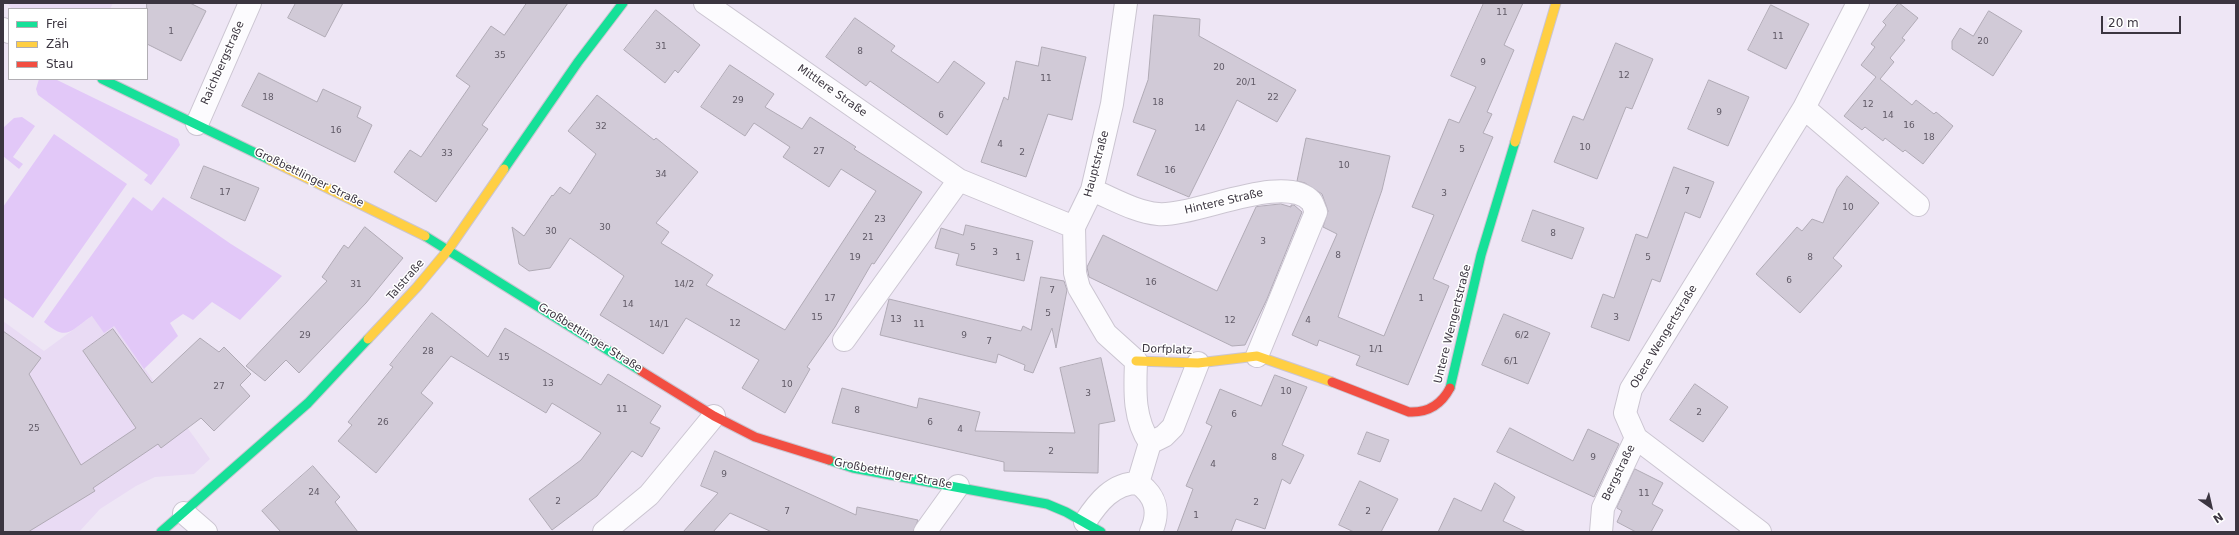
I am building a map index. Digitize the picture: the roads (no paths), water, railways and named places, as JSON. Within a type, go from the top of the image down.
[{"type":"street","name":"Raichbergstraße","points":[[197,124],[250,3]]},
{"type":"street","name":"Talstraße","points":[[161,532],[184,514],[308,403],[417,287],[448,250],[578,62],[623,3]]},
{"type":"street","name":"Mittlere Straße","points":[[705,3],[959,180],[1074,227]]},
{"type":"street","name":"Hauptstraße","points":[[1126,3],[1112,104],[1092,190],[1074,227],[1078,288],[1106,334],[1136,361]]},
{"type":"street","name":"Untere Wengertstraße","points":[[1198,363],[1257,356],[1310,373],[1409,412],[1420,414],[1440,404],[1450,389],[1482,255],[1556,3]]},
{"type":"street","name":"Obere Wengertstraße","points":[[1760,532],[1636,438],[1625,413],[1631,389],[1804,108],[1858,3]]},
{"type":"street","name":"Großbettlinger Straße","points":[[104,80],[414,229],[714,416],[755,437],[853,468],[958,486],[1047,504],[1093,527]]},
{"type":"street","points":[[1804,108],[1918,205]]},
{"type":"street","points":[[844,340],[959,180]]},
{"type":"street","name":"Hintere Straße","points":[[1092,190],[1157,214],[1174,214],[1263,192],[1302,194],[1312,201],[1316,212],[1257,356]]},
{"type":"street","points":[[1136,361],[1135,399],[1138,417],[1144,435],[1150,443]]},
{"type":"street","name":"Dorfplatz","points":[[1136,361],[1151,364],[1198,363]]},
{"type":"street","points":[[1138,483],[1150,443],[1164,436],[1173,427],[1198,363]]},
{"type":"street","points":[[604,532],[649,495],[714,416]]},
{"type":"street","name":"Bergstraße","points":[[1602,532],[1603,508],[1636,438]]},
{"type":"street","points":[[1093,527],[1096,505],[1107,494],[1129,483],[1138,483],[1152,496],[1157,512],[1151,532]]},
{"type":"street","points":[[926,532],[958,486]]},
{"type":"street","points":[[184,514],[206,532]]}]
